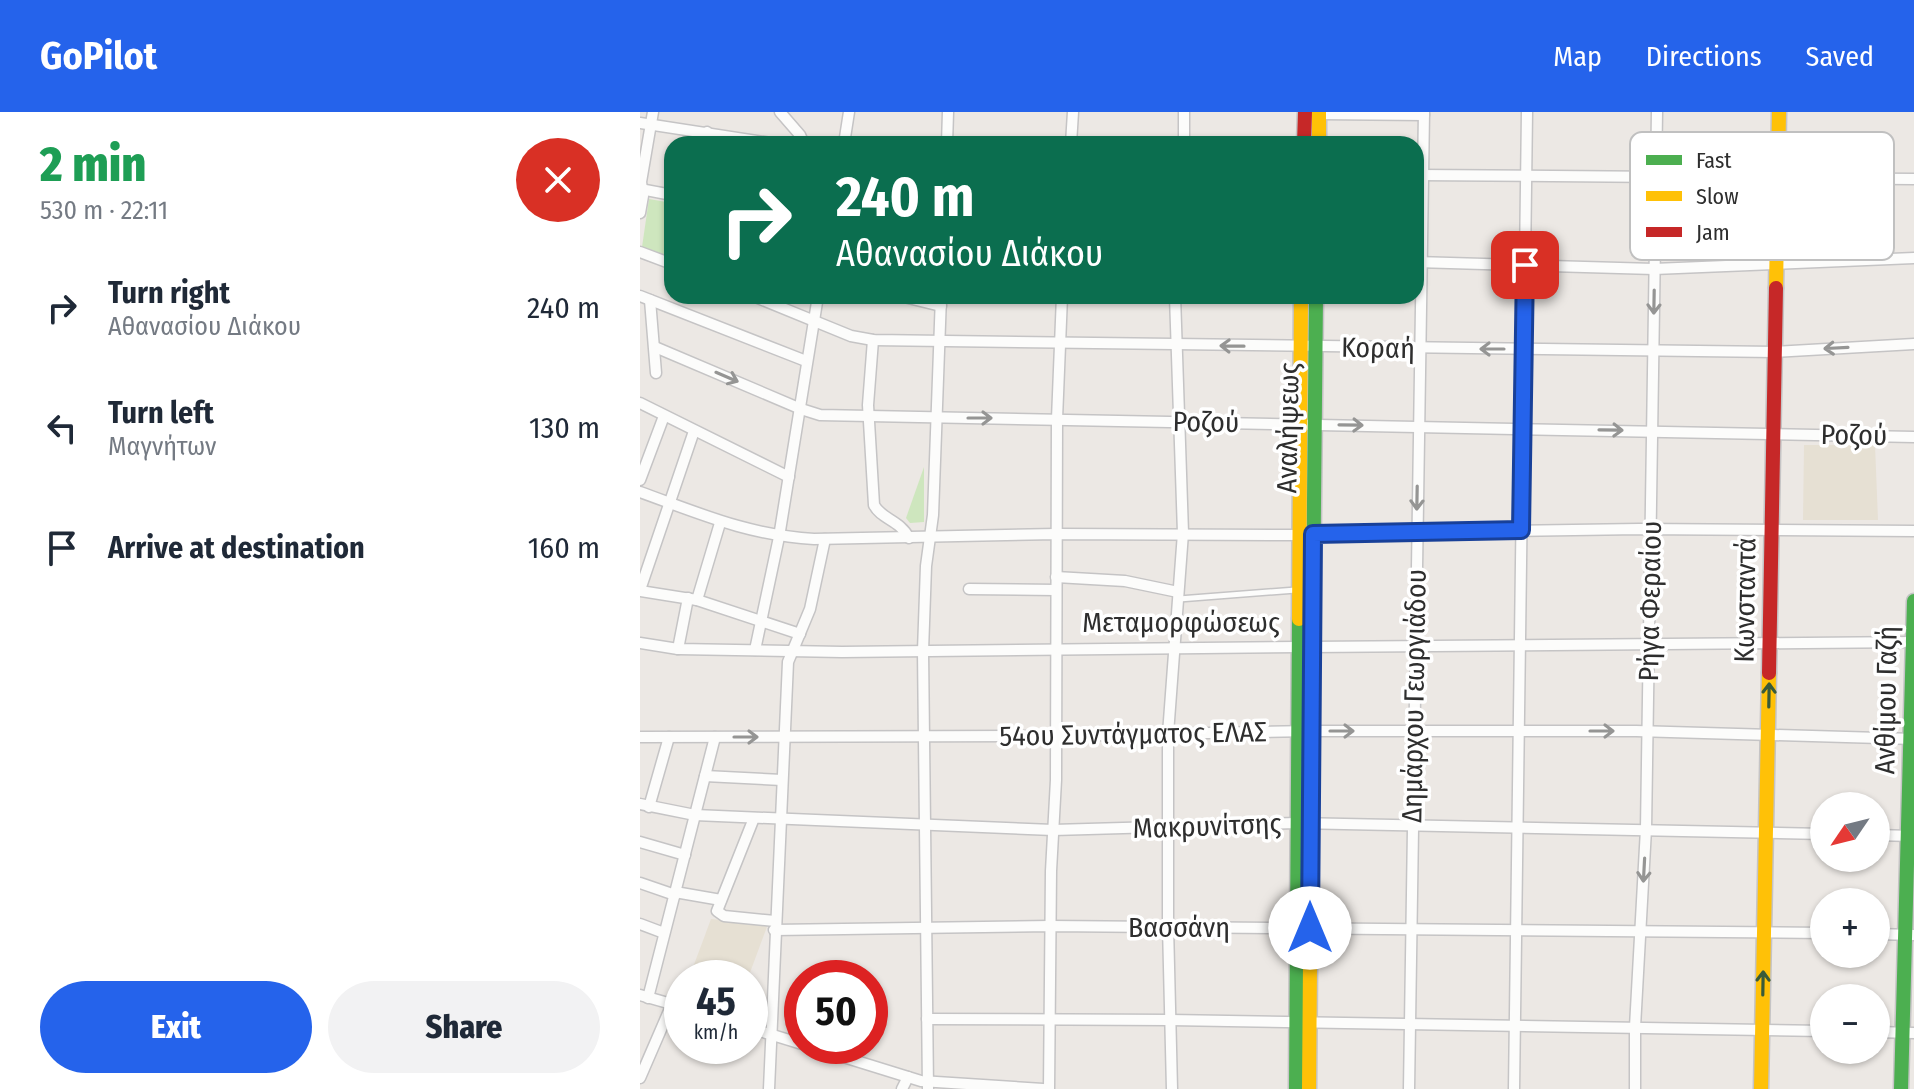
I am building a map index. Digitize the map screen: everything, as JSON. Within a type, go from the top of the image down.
[{"type":"street","points":[[780,112],[801,136]]},
{"type":"street","points":[[845,136],[849,112]]},
{"type":"street","points":[[947,136],[948,112]]},
{"type":"street","points":[[1072,136],[1073,112]]},
{"type":"street","points":[[1184,112],[1184,136]]},
{"type":"street","points":[[1514,1089],[1527,112]]},
{"type":"street","name":"Ρήγα Φεραίου","points":[[1657,112],[1657,132]]},
{"type":"street","name":"Κωνσταντά","points":[[1779,112],[1779,132]]},
{"type":"street","points":[[1314,113],[1424,114]]},
{"type":"street","points":[[1307,136],[1314,113]]},
{"type":"street","points":[[1314,113],[1318,136]]},
{"type":"street","name":"Δημάρχου Γεωργιάδου","points":[[1422,136],[1424,114]]},
{"type":"street","points":[[640,213],[648,119],[730,136]]},
{"type":"street","points":[[706,136],[707,132]]},
{"type":"street","points":[[1424,175],[1630,177]]},
{"type":"street","points":[[641,189],[664,193]]},
{"type":"street","points":[[640,252],[664,261]]},
{"type":"street","points":[[1894,259],[1914,258]]},
{"type":"street","name":"Ρήγα Φεραίου","points":[[1635,1089],[1635,1027],[1646,829],[1654,260]]},
{"type":"street","name":"Κωνσταντά","points":[[1761,1089],[1777,260]]},
{"type":"street","points":[[1424,262],[1654,269],[1875,260]]},
{"type":"street","points":[[645,298],[806,361]]},
{"type":"street","points":[[645,298],[655,347],[656,373]]},
{"type":"street","name":"Κοραή","points":[[773,304],[851,336],[873,340],[1775,352],[1914,344]]},
{"type":"street","points":[[755,650],[779,537],[816,304]]},
{"type":"street","points":[[928,1086],[923,651],[941,304]]},
{"type":"street","points":[[866,1064],[928,1086],[1046,1089],[1062,304]]},
{"type":"street","points":[[1172,1089],[1168,734],[1183,533],[1175,304]]},
{"type":"street","name":"Αναλήψεως","points":[[1302,304],[1315,425],[1298,590],[1304,647]]},
{"type":"street","name":"Αναλήψεως","points":[[1296,1089],[1302,1024],[1306,534],[1299,424],[1315,304]]},
{"type":"street","name":"Δημάρχου Γεωργιάδου","points":[[1409,1089],[1419,304]]},
{"type":"street","points":[[873,340],[868,417],[874,507],[899,524],[909,538]]},
{"type":"street","name":"Ροζού","points":[[655,347],[820,415],[1914,437]]},
{"type":"street","points":[[640,403],[789,477]]},
{"type":"street","points":[[640,480],[664,416]]},
{"type":"street","points":[[694,431],[640,590],[692,599],[800,634]]},
{"type":"street","points":[[640,492],[720,523],[779,537],[825,539],[1650,529],[1914,531]]},
{"type":"street","points":[[678,649],[692,599],[720,523]]},
{"type":"street","points":[[769,1089],[788,662],[810,609],[825,539]]},
{"type":"street","points":[[1056,577],[1125,581],[1178,595]]},
{"type":"street","points":[[969,589],[1056,590]]},
{"type":"street","name":"Ανθίμου Γαζή","points":[[1901,1089],[1908,1033],[1914,601]]},
{"type":"street","name":"Μεταμορφώσεως","points":[[640,643],[678,649],[923,651],[1914,642]]},
{"type":"street","name":"54ου Συντάγματος ΕΛΑΣ","points":[[640,737],[1648,731],[1913,739]]},
{"type":"street","points":[[644,806],[669,737]]},
{"type":"street","points":[[664,1002],[644,996],[675,894],[715,737]]},
{"type":"street","points":[[705,776],[782,780]]},
{"type":"street","name":"Μακρυνίτσης","points":[[644,806],[695,815],[1053,830],[1303,824],[1810,834]]},
{"type":"street","points":[[640,883],[675,894],[721,900],[754,818]]},
{"type":"street","points":[[1890,837],[1911,840]]},
{"type":"street","points":[[640,842],[685,855]]},
{"type":"street","name":"Βασσάνη","points":[[721,900],[717,911],[724,916],[774,925],[1640,929],[1810,933]]},
{"type":"street","points":[[640,924],[664,933]]},
{"type":"street","points":[[1890,934],[1910,935]]},
{"type":"street","points":[[927,1019],[1810,1031]]},
{"type":"street","name":"Αναλήψεως","points":[[1302,1024],[1309,1089]]},
{"type":"street","points":[[640,1078],[664,1031]]},
{"type":"street","points":[[770,1034],[784,1038]]},
{"type":"street","points":[[902,1089],[908,1077]]},
{"type":"lane","points":[[1178,595],[1298,590]]},
{"type":"shaded area","points":[[1804,445],[1875,445],[1878,520],[1803,520]]},
{"type":"shaded area","points":[[711,919],[768,924],[755,960],[696,960]]},
{"type":"green space","points":[[649,199],[664,202],[664,255],[642,247]]},
{"type":"green space","points":[[924,467],[924,522],[910,523],[906,518]]},
{"type":"traffic: fast","points":[[1312,708],[1316,304]]},
{"type":"traffic: fast","points":[[1901,1089],[1914,601]]},
{"type":"traffic: fast","points":[[1296,1089],[1299,619]]},
{"type":"traffic: slow","points":[[1319,112],[1319,136]]},
{"type":"traffic: slow","points":[[1779,112],[1779,132]]},
{"type":"traffic: slow","points":[[1776,260],[1776,288]]},
{"type":"traffic: slow","points":[[1299,619],[1301,304]]},
{"type":"traffic: slow","points":[[1761,1089],[1769,673]]},
{"type":"traffic: slow","points":[[1309,1089],[1312,708]]},
{"type":"traffic: jam","points":[[1304,136],[1305,112]]},
{"type":"traffic: jam","points":[[1769,673],[1776,288]]},
{"type":"route","points":[[1310,928],[1313,534],[1521,530],[1525,265]]}]
